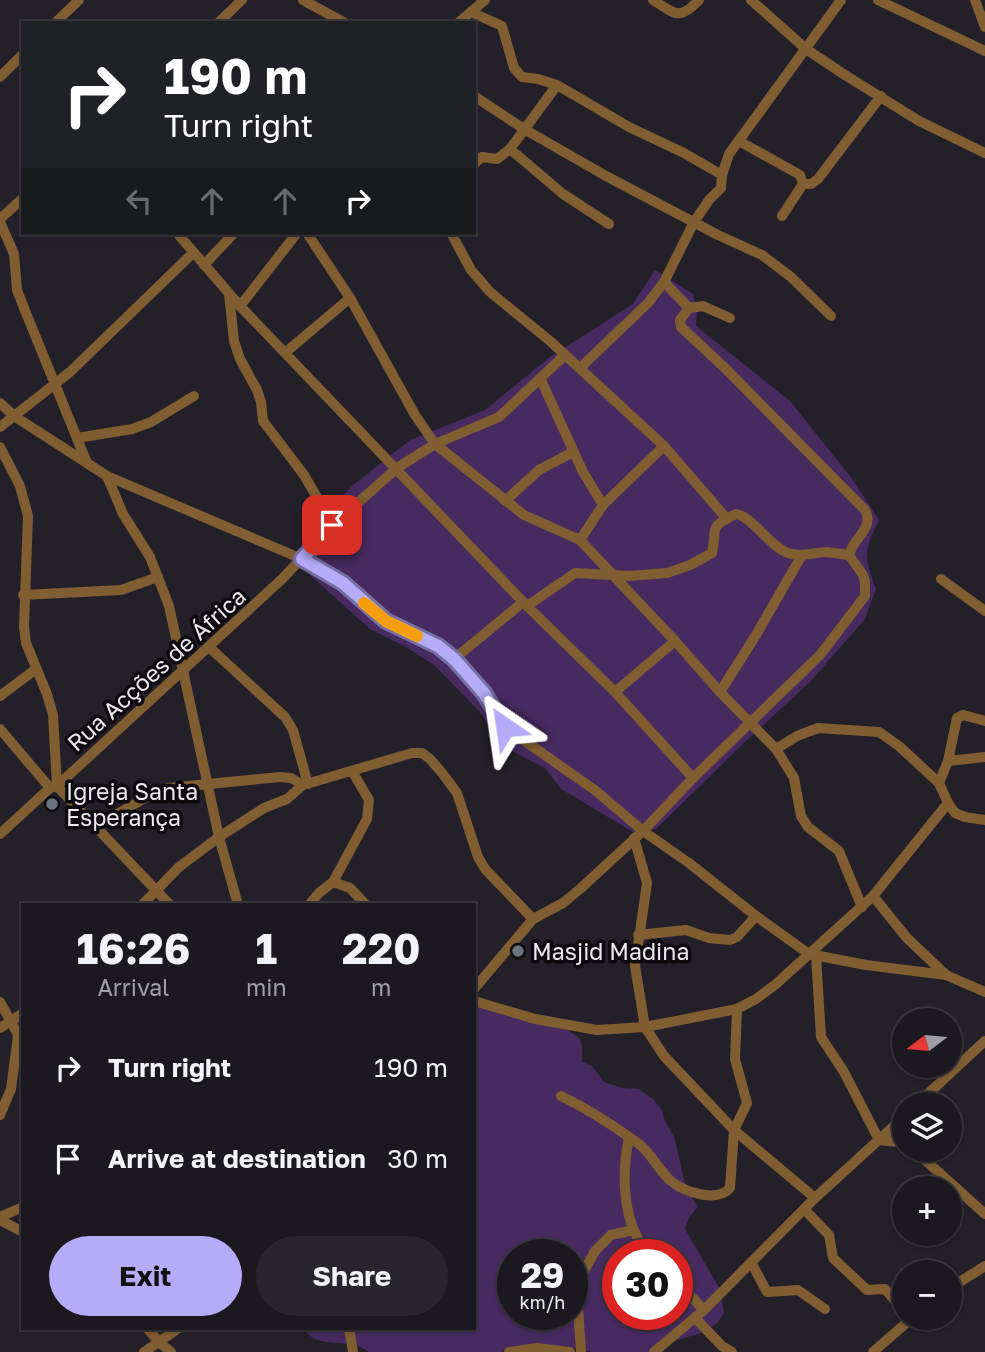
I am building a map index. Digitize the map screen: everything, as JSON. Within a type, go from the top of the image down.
[{"type":"street","points":[[57,21],[79,0]]},
{"type":"street","points":[[220,21],[242,0]]},
{"type":"street","points":[[303,0],[341,21]]},
{"type":"street","points":[[460,21],[485,0]]},
{"type":"street","points":[[653,0],[679,14],[688,11],[699,0]]},
{"type":"street","points":[[751,0],[765,4],[806,49],[919,121],[983,149]]},
{"type":"street","points":[[580,368],[648,303],[664,282],[694,222],[721,188],[729,154],[841,0]]},
{"type":"street","points":[[878,0],[985,51]]},
{"type":"street","points":[[975,0],[985,27]]},
{"type":"street","points":[[471,12],[502,26],[514,68],[522,77],[557,85],[629,127],[684,153],[722,175]]},
{"type":"street","points":[[0,77],[21,56]]},
{"type":"street","points":[[476,161],[482,156],[497,159],[510,149],[557,85]]},
{"type":"street","points":[[803,184],[811,184],[818,179],[881,96]]},
{"type":"street","points":[[476,97],[524,129],[770,261],[791,277],[831,316]]},
{"type":"street","points":[[739,141],[800,175],[803,184]]},
{"type":"street","points":[[510,149],[563,194],[609,224]]},
{"type":"street","points":[[782,216],[803,184]]},
{"type":"street","points":[[21,200],[0,220],[14,254],[17,290],[88,465]]},
{"type":"street","points":[[179,235],[240,306],[525,604],[615,692],[693,778]]},
{"type":"street","points":[[204,265],[232,235]]},
{"type":"street","points":[[240,306],[295,235]]},
{"type":"street","points":[[308,235],[350,298],[415,415],[435,444],[524,514],[580,540],[776,749],[794,778],[801,816],[808,827],[839,851],[862,907]]},
{"type":"street","points":[[452,235],[471,270],[490,292],[580,368],[664,446],[727,519]]},
{"type":"street","points":[[0,427],[109,335],[193,253]]},
{"type":"street","points":[[664,282],[689,308]]},
{"type":"street","points":[[229,293],[234,341],[261,402],[263,421],[304,475],[332,525]]},
{"type":"street","points":[[286,352],[350,298]]},
{"type":"street","points":[[730,318],[703,306],[689,308],[680,320],[681,327],[865,510],[868,523],[851,547],[849,555]]},
{"type":"street","name":"Rua Acções de África","points":[[0,834],[209,647],[302,559],[332,525],[397,468],[435,444],[499,416],[565,355]]},
{"type":"street","points":[[541,380],[573,452],[603,505]]},
{"type":"street","points":[[77,438],[132,429],[151,422],[194,396]]},
{"type":"street","points":[[0,403],[13,416],[107,476],[302,559],[343,583],[386,621],[438,646],[454,659],[484,693],[505,727],[596,790],[643,831],[813,955],[946,975],[985,992]]},
{"type":"street","points":[[580,540],[603,505],[664,446]]},
{"type":"street","points":[[0,447],[20,486],[28,516],[23,595],[26,643],[53,715],[53,787]]},
{"type":"street","points":[[505,501],[539,470],[573,452]]},
{"type":"street","points":[[107,476],[123,514],[150,557],[169,606],[219,837],[237,903]]},
{"type":"street","points":[[454,659],[525,604],[571,574],[629,576],[667,573],[690,565],[712,553],[713,532],[717,526],[740,514],[788,554],[825,552],[849,555],[863,575],[865,596],[820,655],[693,778],[643,831],[569,899],[533,919],[476,987]]},
{"type":"street","points":[[720,692],[802,555]]},
{"type":"street","points":[[23,595],[121,590],[158,577]]},
{"type":"street","points":[[941,579],[985,611]]},
{"type":"street","points":[[615,692],[675,640]]},
{"type":"street","points":[[209,647],[285,718],[293,730],[306,784]]},
{"type":"street","points":[[0,696],[36,669]]},
{"type":"street","points":[[939,783],[948,761],[957,718],[963,715],[985,721]]},
{"type":"street","points":[[776,749],[818,728],[879,732],[899,746],[939,783],[947,803],[956,813],[985,820]]},
{"type":"street","points":[[0,729],[53,787],[97,826],[168,903]]},
{"type":"street","points":[[144,903],[179,867],[219,837],[264,808],[287,799],[306,784],[412,753],[422,753],[457,793],[478,857],[485,869],[533,919]]},
{"type":"street","points":[[948,761],[985,757]]},
{"type":"street","points":[[311,903],[333,882],[362,831],[369,810],[366,794],[352,771]]},
{"type":"street","points":[[97,826],[155,792],[168,788],[281,777],[306,784]]},
{"type":"street","points":[[476,1002],[569,1026],[597,1030],[645,1027],[737,1009],[756,999],[813,955],[862,907],[947,803]]},
{"type":"street","points":[[634,838],[647,883],[635,966],[645,1027],[664,1056],[734,1130],[815,1198]]},
{"type":"street","points":[[333,882],[350,888],[364,903]]},
{"type":"street","points":[[873,896],[907,938],[946,975]]},
{"type":"street","points":[[638,935],[687,930],[709,938],[730,940],[737,937],[756,916]]},
{"type":"street","points":[[813,955],[821,1037],[844,1072],[879,1140]]},
{"type":"street","points":[[0,1002],[4,1025],[20,1039],[11,1089],[0,1115]]},
{"type":"street","points":[[561,1096],[578,1104],[649,1153],[672,1182],[718,1196],[725,1194],[730,1188],[734,1130],[747,1103],[735,1059],[737,1009]]},
{"type":"street","points":[[4,1025],[21,1014]]},
{"type":"street","points":[[931,1092],[985,1041]]},
{"type":"street","points":[[654,1352],[705,1310],[815,1198],[892,1128]]},
{"type":"street","points":[[629,1138],[624,1160],[633,1230],[638,1239]]},
{"type":"street","points":[[879,1140],[892,1141]]},
{"type":"street","points":[[927,1162],[985,1214]]},
{"type":"street","points":[[0,1218],[21,1208]]},
{"type":"street","points":[[804,1209],[829,1235],[833,1258],[867,1290],[886,1289],[892,1296]]},
{"type":"street","points":[[0,1218],[21,1231]]},
{"type":"street","points":[[581,1352],[577,1292],[582,1275],[596,1251],[611,1235],[633,1230]]},
{"type":"street","points":[[752,1264],[767,1292],[798,1290],[825,1309]]},
{"type":"street","points":[[962,1280],[985,1266]]},
{"type":"street","points":[[693,1298],[705,1310]]},
{"type":"street","points":[[695,1318],[722,1346],[732,1352]]},
{"type":"street","points":[[149,1330],[171,1352]]},
{"type":"street","points":[[144,1352],[177,1330]]},
{"type":"street","points":[[349,1330],[353,1352]]},
{"type":"street","points":[[873,1352],[896,1330]]},
{"type":"street","points":[[509,1352],[538,1348],[570,1352]]},
{"type":"shaded area","points":[[655,270],[693,294],[697,312],[696,326],[790,401],[853,480],[879,520],[867,554],[876,589],[865,619],[810,682],[656,829],[633,832],[561,789],[545,768],[500,745],[480,712],[434,665],[370,629],[311,576],[297,554],[306,537],[352,486],[410,440],[485,410],[550,357],[633,304]]},
{"type":"shaded area","points":[[476,1004],[532,1018],[574,1034],[581,1042],[582,1062],[592,1066],[604,1082],[623,1088],[639,1089],[662,1110],[674,1137],[685,1183],[697,1207],[685,1229],[691,1239],[602,1239],[602,1330],[693,1330],[693,1243],[720,1289],[724,1313],[718,1322],[705,1332],[677,1340],[656,1352],[592,1352],[565,1346],[511,1347],[502,1352],[369,1352],[352,1344],[317,1339],[305,1330],[476,1330]]},
{"type":"slow traffic","points":[[364,603],[386,621],[417,636]]},
{"type":"place","name":"Igreja Santa Esperança","points":[[52,804]]},
{"type":"place","name":"Masjid Madina","points":[[518,951]]},
{"type":"route","points":[[332,525],[302,559],[343,583],[386,621],[438,646],[454,659],[484,693],[505,727]]}]
